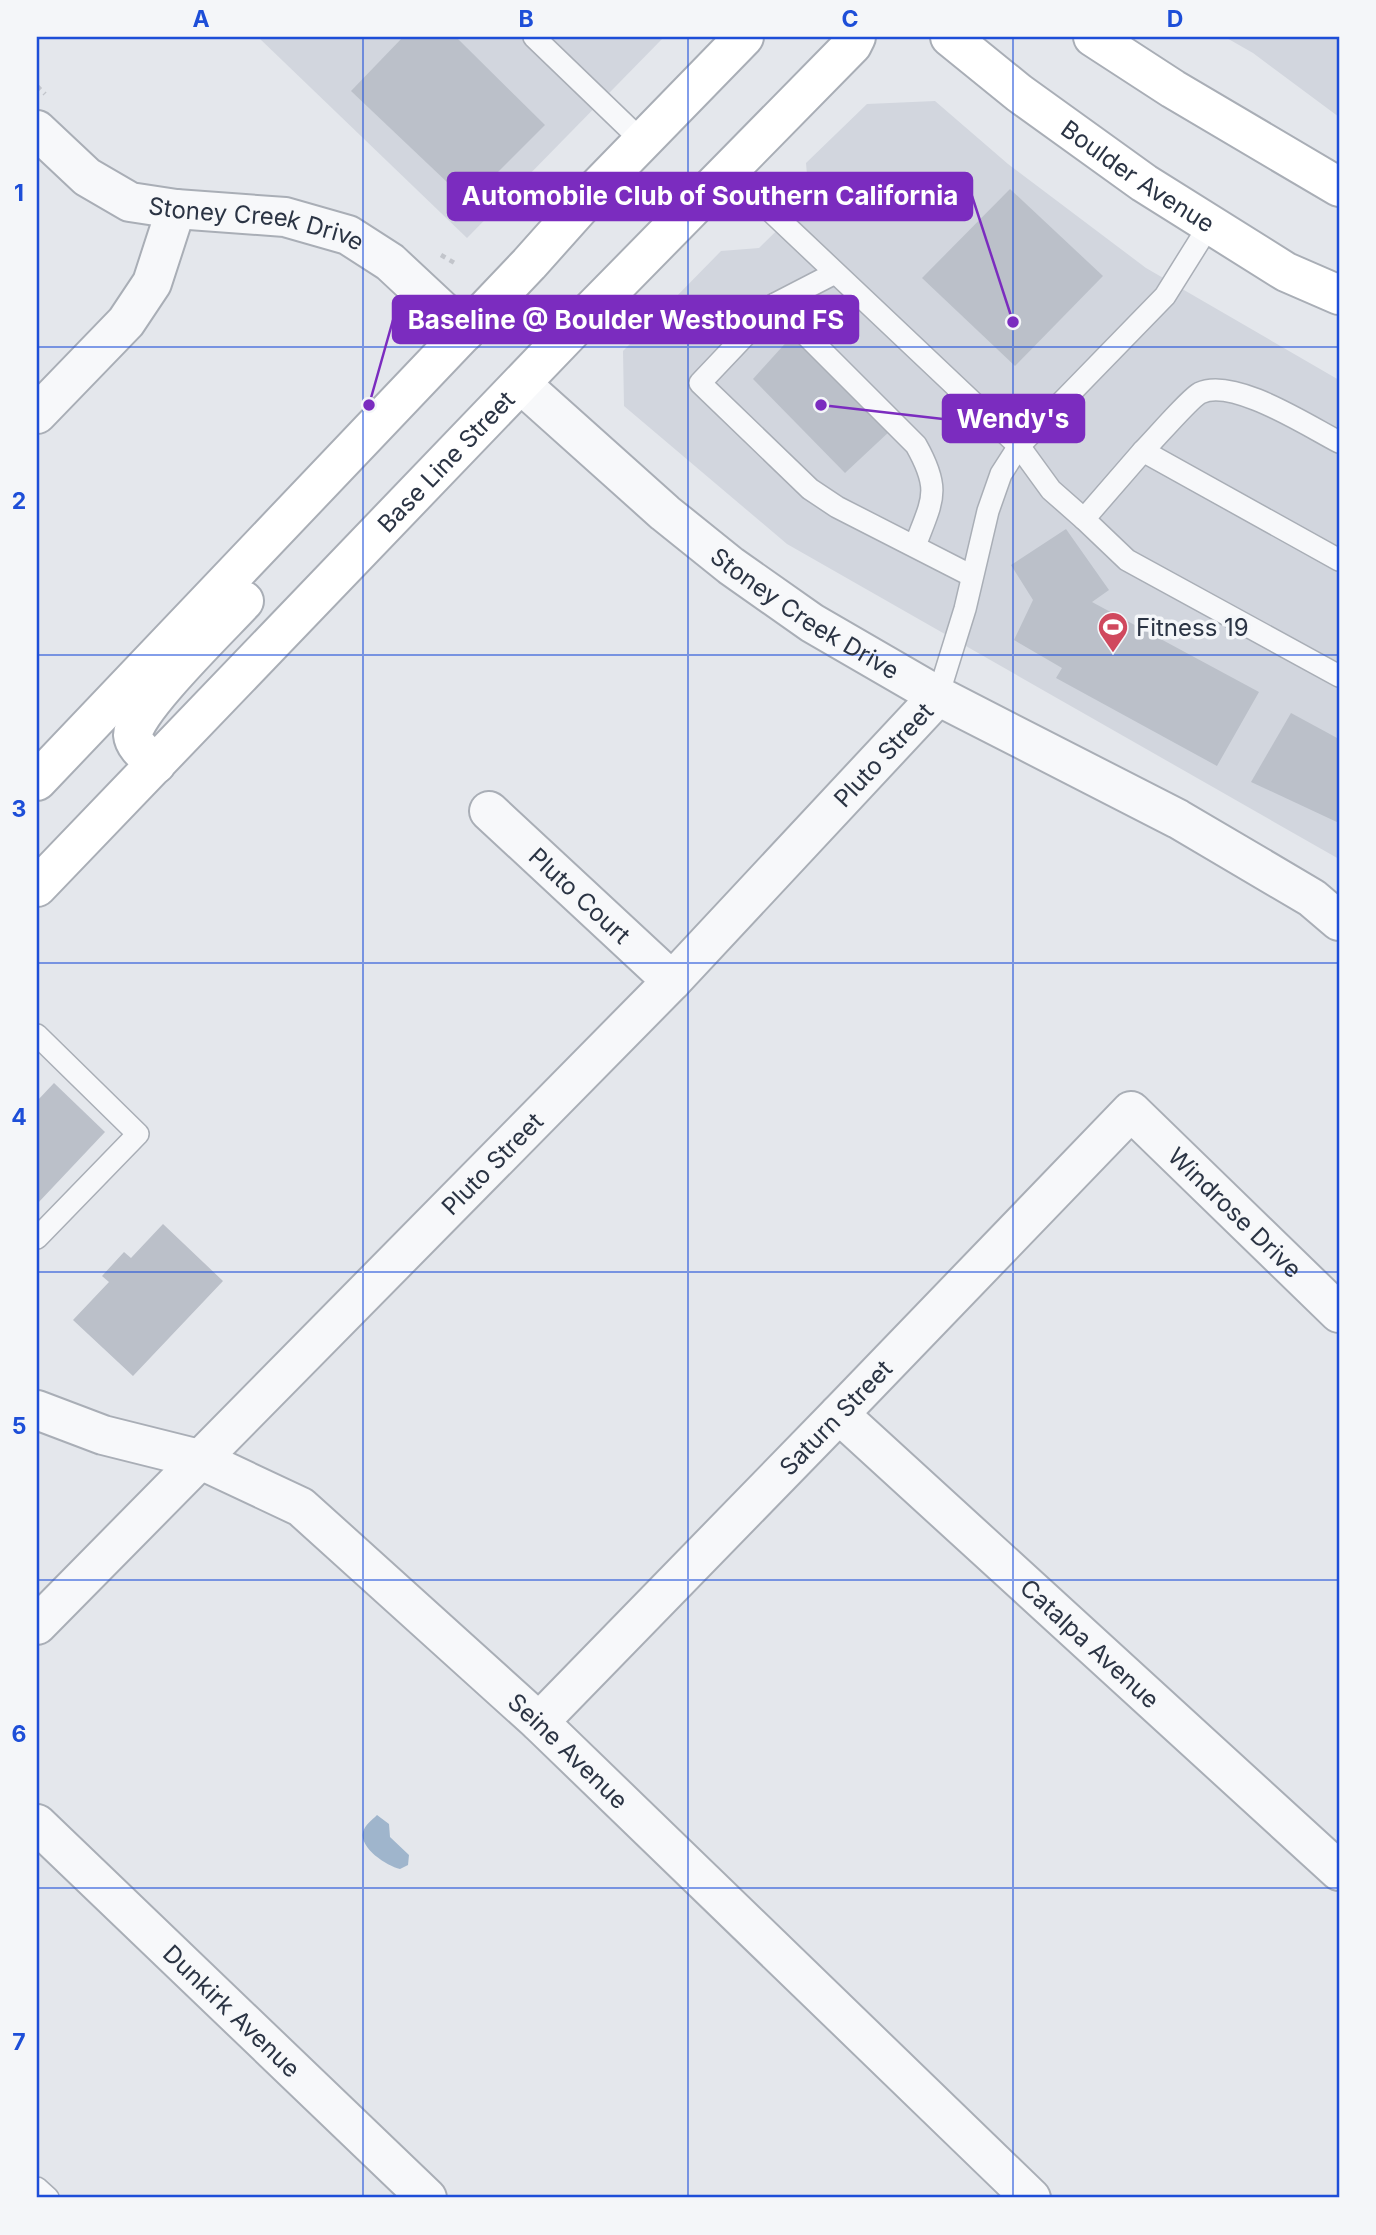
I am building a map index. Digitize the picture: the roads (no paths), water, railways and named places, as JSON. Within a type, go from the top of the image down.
[{"type":"main road","points":[[37,781],[465,332],[596,189],[744,37]]},
{"type":"main road","name":"Base Line Street","points":[[37,887],[727,170],[852,45],[856,37]]},
{"type":"main road","name":"Boulder Avenue","points":[[950,37],[1019,93],[1144,183],[1286,272],[1339,295]]},
{"type":"main road","points":[[1093,37],[1173,89],[1338,185]]},
{"type":"main road","points":[[156,764],[135,744],[135,722],[247,597],[261,545]]},
{"type":"street","name":"Stoney Creek Drive","points":[[37,130],[87,177],[130,202],[176,209],[285,217],[348,235],[390,262],[465,332]]},
{"type":"street","points":[[37,414],[126,322],[152,283],[176,209]]},
{"type":"street","name":"Stoney Creek Drive","points":[[521,384],[665,513],[731,566],[812,623],[938,696],[1178,819],[1312,898],[1339,921]]},
{"type":"street","name":"Pluto Street","points":[[37,1625],[673,981],[938,696]]},
{"type":"street","name":"Pluto Court","points":[[489,811],[673,981]]},
{"type":"street","name":"Windrose Drive","points":[[1131,1111],[1339,1312]]},
{"type":"street","name":"Saturn Street","points":[[538,1722],[1131,1111]]},
{"type":"street","name":"Seine Avenue","points":[[37,1410],[103,1435],[198,1459],[301,1507],[538,1722],[1031,2198]]},
{"type":"street","name":"Catalpa Avenue","points":[[839,1414],[1339,1871]]},
{"type":"street","name":"Dunkirk Avenue","points":[[37,1824],[427,2198]]},
{"type":"lane","points":[[534,37],[642,141]]},
{"type":"lane","points":[[727,170],[1019,446],[1051,490],[1127,559],[1339,676]]},
{"type":"lane","points":[[938,696],[988,511],[1001,474],[1019,446],[1165,296],[1210,224]]},
{"type":"lane","points":[[835,273],[775,304],[700,383],[810,489],[837,507],[972,576]]},
{"type":"lane","points":[[775,304],[916,445],[929,469],[933,496],[915,546]]},
{"type":"lane","points":[[1084,519],[1143,451],[1199,393],[1223,388],[1244,393],[1339,442]]},
{"type":"lane","points":[[1143,451],[1339,560]]},
{"type":"lane","points":[[37,1035],[138,1134],[37,1238]]},
{"type":"lane","points":[[37,2188],[48,2198]]},
{"type":"water","points":[[377,1815],[389,1824],[390,1837],[409,1855],[408,1865],[400,1869],[388,1864],[365,1844],[364,1829]]},
{"type":"place","name":"Automobile Club of Southern California","points":[[1013,322]]},
{"type":"place","name":"Baseline @ Boulder Westbound FS","points":[[369,405]]},
{"type":"place","name":"Wendy's","points":[[821,405]]},
{"type":"place","name":"Fitness 19","points":[[1113,654]]}]
